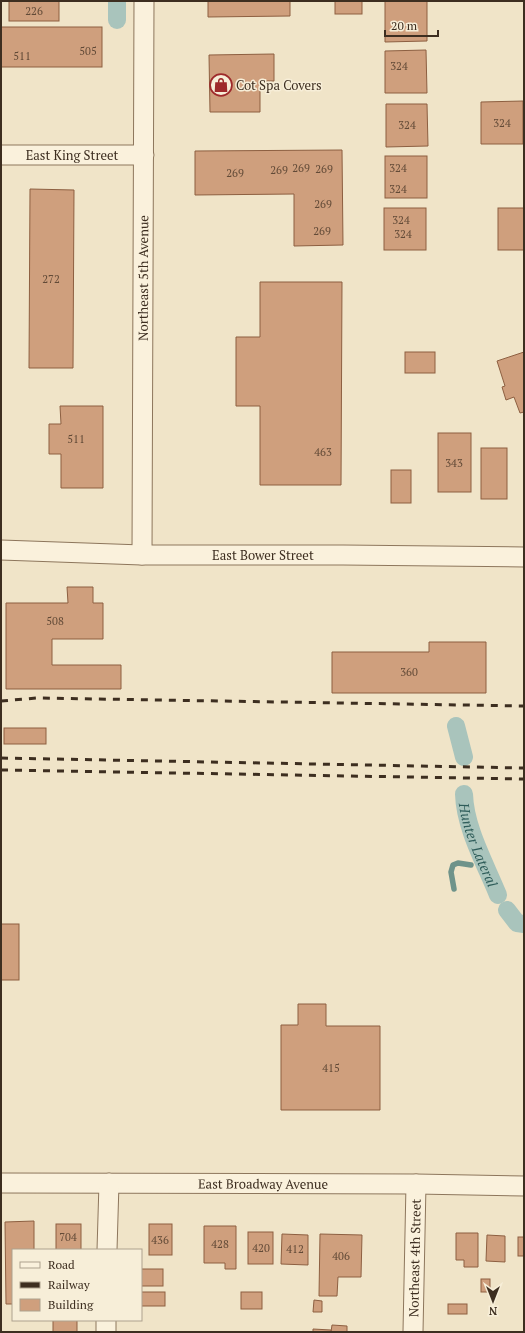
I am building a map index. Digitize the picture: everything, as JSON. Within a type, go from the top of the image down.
[{"type":"street","name":"Northeast 5th Avenue","points":[[142,555],[144,1]]},
{"type":"street","name":"East King Street","points":[[1,156],[144,155]]},
{"type":"street","name":"East Bower Street","points":[[1,550],[142,555],[524,557]]},
{"type":"street","name":"East Broadway Avenue","points":[[1,1183],[416,1184],[524,1186]]},
{"type":"street","points":[[107,1249],[109,1183]]},
{"type":"street","name":"Northeast 4th Street","points":[[413,1332],[416,1184]]},
{"type":"street","points":[[106,1321],[106,1332]]},
{"type":"building","points":[[9,1],[59,1],[59,21],[9,21]]},
{"type":"building","points":[[208,1],[290,1],[290,16],[208,17]]},
{"type":"building","points":[[335,1],[362,1],[362,14],[335,14]]},
{"type":"building","points":[[385,1],[427,1],[427,41],[385,42]]},
{"type":"building","points":[[1,27],[102,27],[102,67],[1,67]]},
{"type":"building","points":[[426,50],[427,93],[385,93],[385,51]]},
{"type":"building","points":[[274,54],[274,81],[260,81],[260,112],[210,112],[209,55]]},
{"type":"building","points":[[523,101],[523,144],[481,144],[481,102]]},
{"type":"building","points":[[386,104],[427,104],[428,146],[386,147]]},
{"type":"building","points":[[342,150],[343,245],[294,246],[294,194],[195,195],[195,151]]},
{"type":"building","points":[[385,156],[427,156],[427,198],[385,198]]},
{"type":"building","points":[[30,189],[74,190],[73,368],[29,368]]},
{"type":"building","points":[[384,208],[426,208],[426,250],[384,250]]},
{"type":"building","points":[[498,208],[524,208],[524,250],[498,250]]},
{"type":"building","points":[[260,282],[342,282],[341,485],[260,485],[260,406],[236,406],[236,337],[260,337]]},
{"type":"building","points":[[405,352],[435,352],[435,373],[405,373]]},
{"type":"building","points":[[524,352],[524,412],[520,413],[514,397],[506,400],[502,387],[505,386],[497,361]]},
{"type":"building","points":[[60,406],[103,406],[103,488],[61,488],[61,454],[49,454],[49,424],[61,424]]},
{"type":"building","points":[[438,433],[471,433],[471,492],[438,492]]},
{"type":"building","points":[[481,448],[507,448],[507,499],[481,499]]},
{"type":"building","points":[[391,470],[411,470],[411,503],[391,503]]},
{"type":"building","points":[[67,587],[93,587],[93,603],[103,603],[103,639],[52,639],[52,665],[121,665],[121,689],[6,689],[6,603],[68,603]]},
{"type":"building","points":[[429,642],[486,642],[486,693],[332,693],[332,652],[429,652]]},
{"type":"building","points":[[4,728],[46,728],[46,744],[4,744]]},
{"type":"building","points":[[1,924],[19,924],[19,980],[1,980]]},
{"type":"building","points":[[298,1004],[326,1004],[326,1026],[380,1026],[380,1110],[281,1110],[281,1025],[298,1025]]},
{"type":"building","points":[[34,1221],[34,1249],[12,1249],[12,1304],[6,1304],[5,1222]]},
{"type":"building","points":[[56,1224],[81,1224],[81,1249],[56,1249]]},
{"type":"building","points":[[149,1224],[172,1224],[172,1255],[149,1255]]},
{"type":"building","points":[[204,1226],[236,1226],[236,1269],[225,1269],[225,1263],[204,1263]]},
{"type":"building","points":[[248,1232],[273,1232],[273,1264],[248,1264]]},
{"type":"building","points":[[456,1233],[478,1233],[478,1267],[464,1267],[464,1260],[456,1260]]},
{"type":"building","points":[[282,1234],[308,1235],[308,1265],[281,1264]]},
{"type":"building","points":[[320,1234],[362,1235],[361,1277],[338,1277],[337,1296],[319,1296]]},
{"type":"building","points":[[487,1235],[505,1236],[505,1262],[486,1261]]},
{"type":"building","points":[[518,1237],[524,1237],[524,1256],[518,1256]]},
{"type":"building","points":[[142,1269],[163,1269],[163,1286],[142,1286]]},
{"type":"building","points":[[481,1279],[490,1279],[490,1292],[481,1292]]},
{"type":"building","points":[[142,1292],[165,1292],[165,1306],[142,1306]]},
{"type":"building","points":[[241,1292],[262,1292],[262,1309],[241,1309]]},
{"type":"building","points":[[314,1300],[322,1301],[322,1312],[313,1312]]},
{"type":"building","points":[[448,1304],[467,1304],[467,1314],[448,1314]]},
{"type":"building","points":[[53,1321],[77,1321],[77,1332],[53,1332]]},
{"type":"building","points":[[332,1325],[347,1326],[347,1332],[331,1332]]},
{"type":"building","points":[[313,1329],[331,1330],[331,1332],[313,1332]]},
{"type":"waterway","name":"Hunter Lateral","points":[[117,1],[117,20]]},
{"type":"waterway","name":"Hunter Lateral","points":[[456,726],[464,757]]},
{"type":"waterway","name":"Hunter Lateral","points":[[464,794],[465,807],[472,832],[498,895]]},
{"type":"waterway","points":[[454,889],[451,872],[453,865],[458,863],[471,865]]},
{"type":"waterway","name":"Hunter Lateral","points":[[507,910],[517,923],[524,924]]},
{"type":"railway","points":[[1,701],[37,698],[524,706]]},
{"type":"railway","points":[[1,758],[524,768]]},
{"type":"railway","points":[[1,770],[524,779]]},
{"type":"place","name":"Cot Spa Covers","points":[[221,85]]}]
